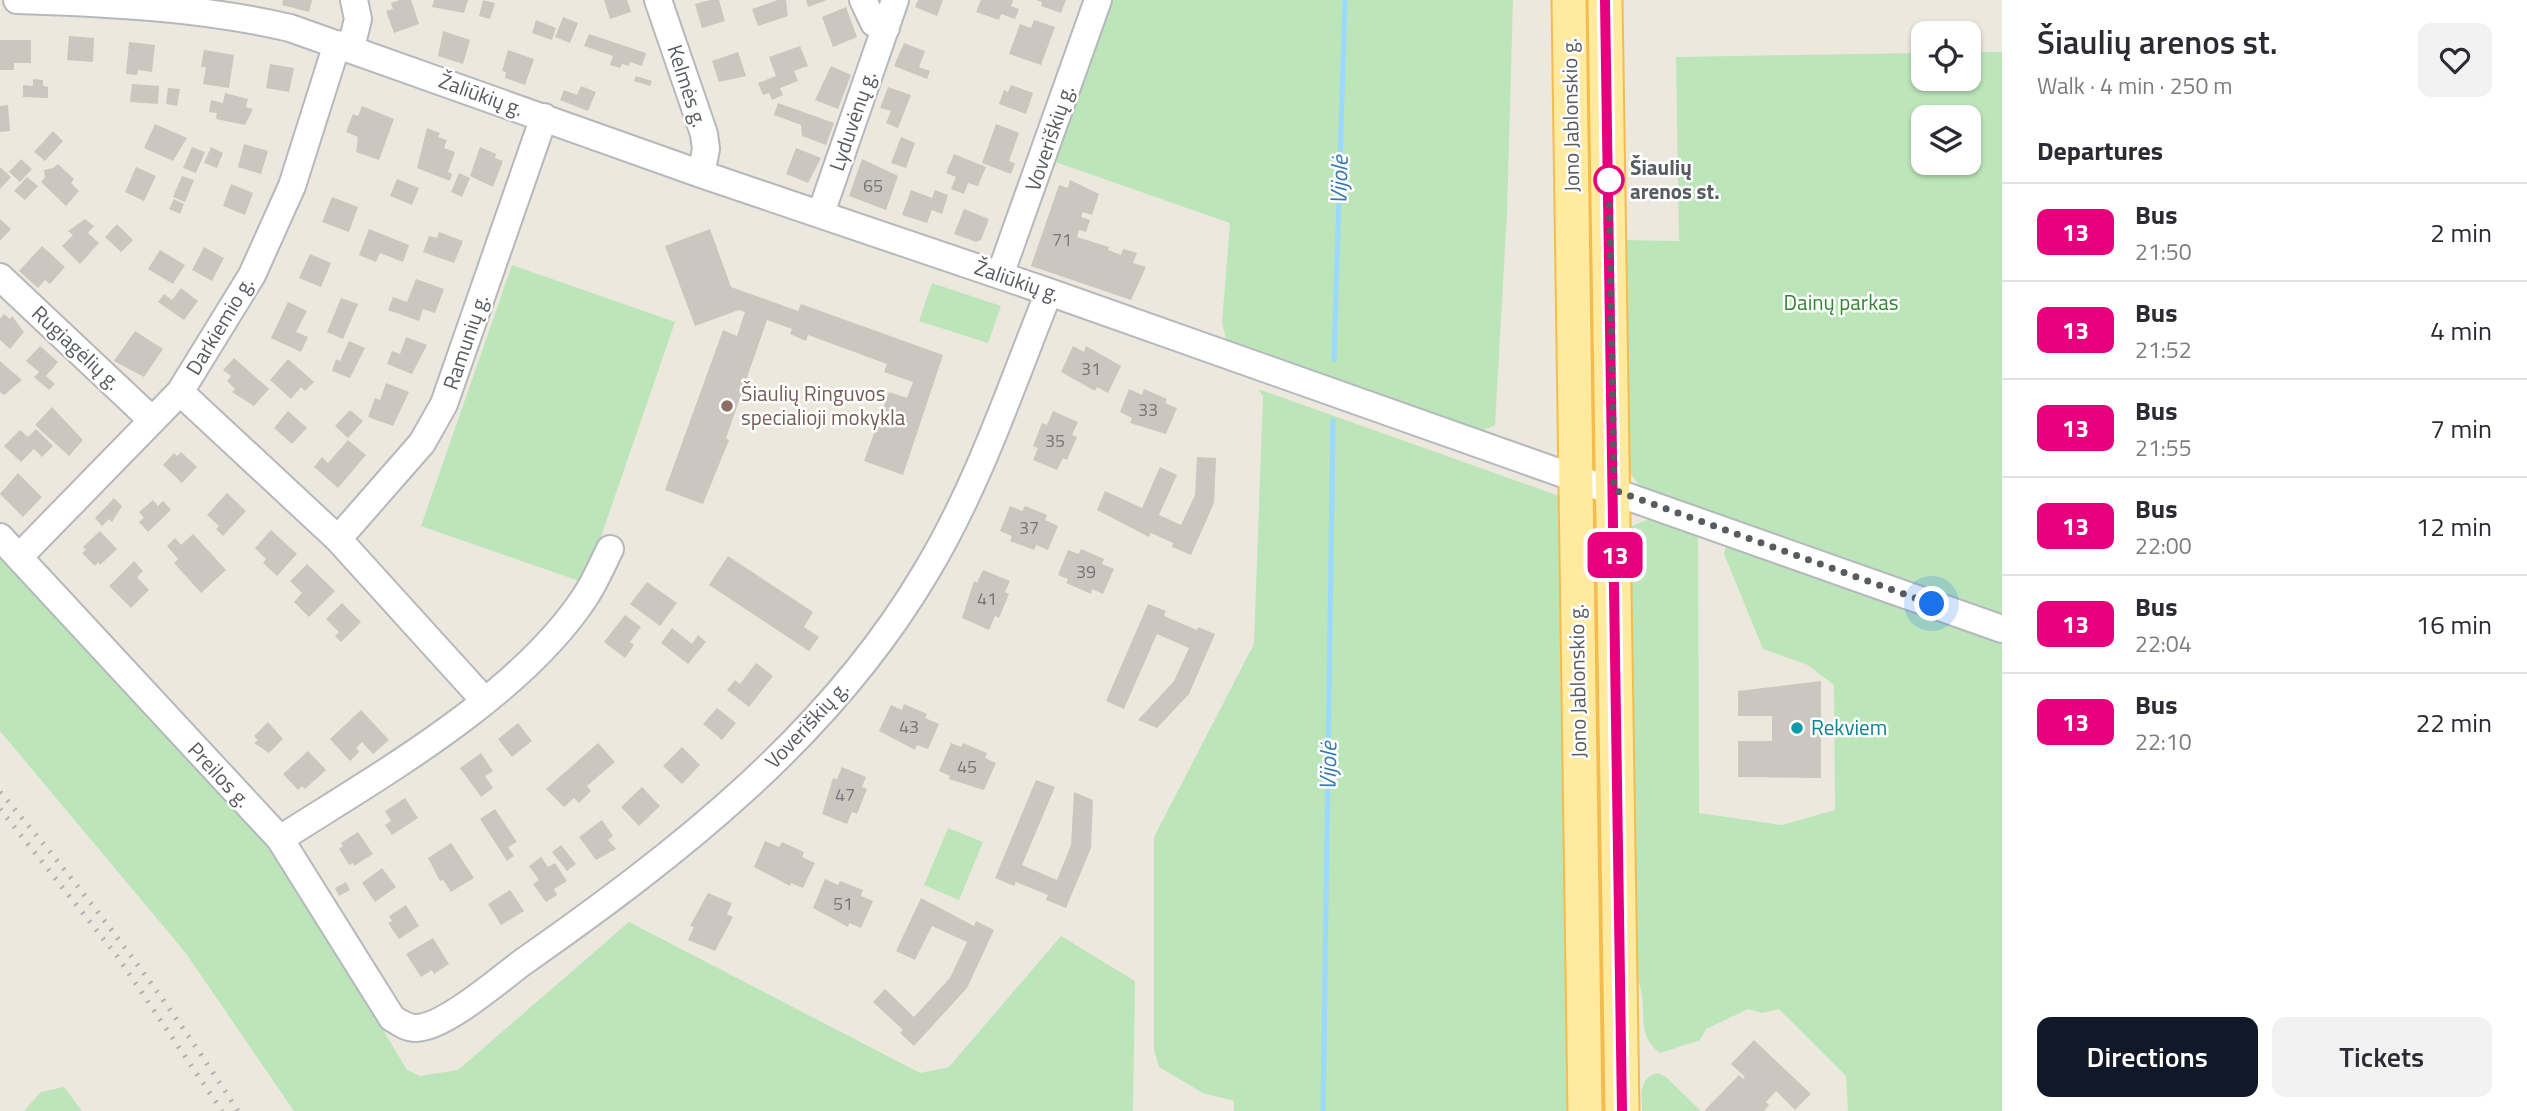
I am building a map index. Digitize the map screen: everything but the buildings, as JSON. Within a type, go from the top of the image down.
[{"type":"main road","name":"Jono Jablonskio g.","points":[[1569,0],[1584,1111]]},
{"type":"main road","name":"Jono Jablonskio g.","points":[[1605,0],[1622,1111]]},
{"type":"street","name":"Žaliūkių g.","points":[[17,0],[108,3],[249,18],[344,46],[701,174],[1000,275],[1614,490],[2002,629]]},
{"type":"street","name":"Darkiemio g.","points":[[20,556],[180,392],[252,275],[292,186],[344,46],[358,19],[354,0]]},
{"type":"street","name":"Kelmės g.","points":[[658,0],[704,134],[706,149],[701,174]]},
{"type":"street","points":[[863,0],[874,23],[886,29]]},
{"type":"street","name":"Lyduvėnų g.","points":[[821,214],[895,0]]},
{"type":"street","name":"Voveriškių g.","points":[[1000,275],[1098,0]]},
{"type":"street","name":"Ramunių g.","points":[[338,539],[422,443],[444,404],[544,117]]},
{"type":"street","name":"Rugiagėlių g.","points":[[0,277],[152,419]]},
{"type":"street","name":"Voveriškių g.","points":[[414,1028],[437,1022],[636,883],[702,828],[832,704],[902,610],[951,527],[981,466],[1049,292]]},
{"type":"street","points":[[180,392],[338,539],[484,700]]},
{"type":"street","name":"Preilos g.","points":[[0,537],[281,839],[392,1018],[414,1028]]},
{"type":"street","points":[[281,839],[435,739],[484,700],[562,627],[586,596],[610,549]]},
{"type":"green space","points":[[1098,0],[1513,0],[1507,212],[1495,425],[1480,430],[1465,429],[1437,414],[1227,342],[1222,323],[1230,223],[1044,158]]},
{"type":"green space","points":[[1580,0],[1595,0],[1600,472],[1589,471]]},
{"type":"green space","name":"Dainų parkas","points":[[1981,52],[2002,52],[2002,620],[1652,494],[1638,484],[1627,468],[1620,240],[1679,241],[1676,57],[1911,53],[1911,91],[1981,91]]},
{"type":"green space","points":[[512,265],[675,322],[585,583],[421,526]]},
{"type":"green space","points":[[932,283],[1001,306],[988,343],[919,321]]},
{"type":"green space","points":[[1258,389],[1562,497],[1569,1111],[1234,1111],[1234,1101],[1203,1093],[1159,1067],[1154,1050],[1154,837],[1254,644],[1263,396]]},
{"type":"green space","points":[[1590,495],[1601,498],[1608,1049],[1600,1052]]},
{"type":"green space","points":[[1655,516],[1698,534],[1699,813],[1782,825],[1835,810],[1834,685],[1808,665],[1763,649],[1724,554],[1727,543],[2002,643],[2002,1111],[1848,1111],[1846,1076],[1779,1009],[1762,1013],[1748,1009],[1706,1029],[1700,1040],[1660,1053],[1649,1041],[1644,1028],[1641,989],[1632,963],[1627,539],[1630,527]]},
{"type":"green space","points":[[0,545],[272,844],[407,1070],[420,1076],[458,1070],[629,922],[920,1073],[949,1067],[1061,936],[1135,981],[1133,1111],[294,1111],[185,952],[0,731]]},
{"type":"green space","points":[[948,828],[983,842],[959,900],[924,885]]},
{"type":"green space","points":[[1658,1073],[1666,1077],[1701,1111],[1642,1111],[1644,1083]]},
{"type":"green space","points":[[64,1087],[82,1111],[24,1111],[41,1092]]},
{"type":"waterway","name":"Vijolė","points":[[1334,360],[1345,0]]},
{"type":"waterway","name":"Vijolė","points":[[1323,1111],[1333,420]]},
{"type":"railway","points":[[0,792],[125,947],[238,1111]]},
{"type":"railway","points":[[0,809],[117,956],[222,1111]]},
{"type":"bus line","name":"13","points":[[1605,0],[1622,1111]]},
{"type":"place","name":"Šiaulių arenos st.","points":[[1609,180]]},
{"type":"place","name":"Šiaulių Ringuvos specialioji mokykla","points":[[727,406]]},
{"type":"place","name":"Rekviem","points":[[1797,728]]},
{"type":"route","points":[[1609,180],[1614,490],[1932,604]]}]
